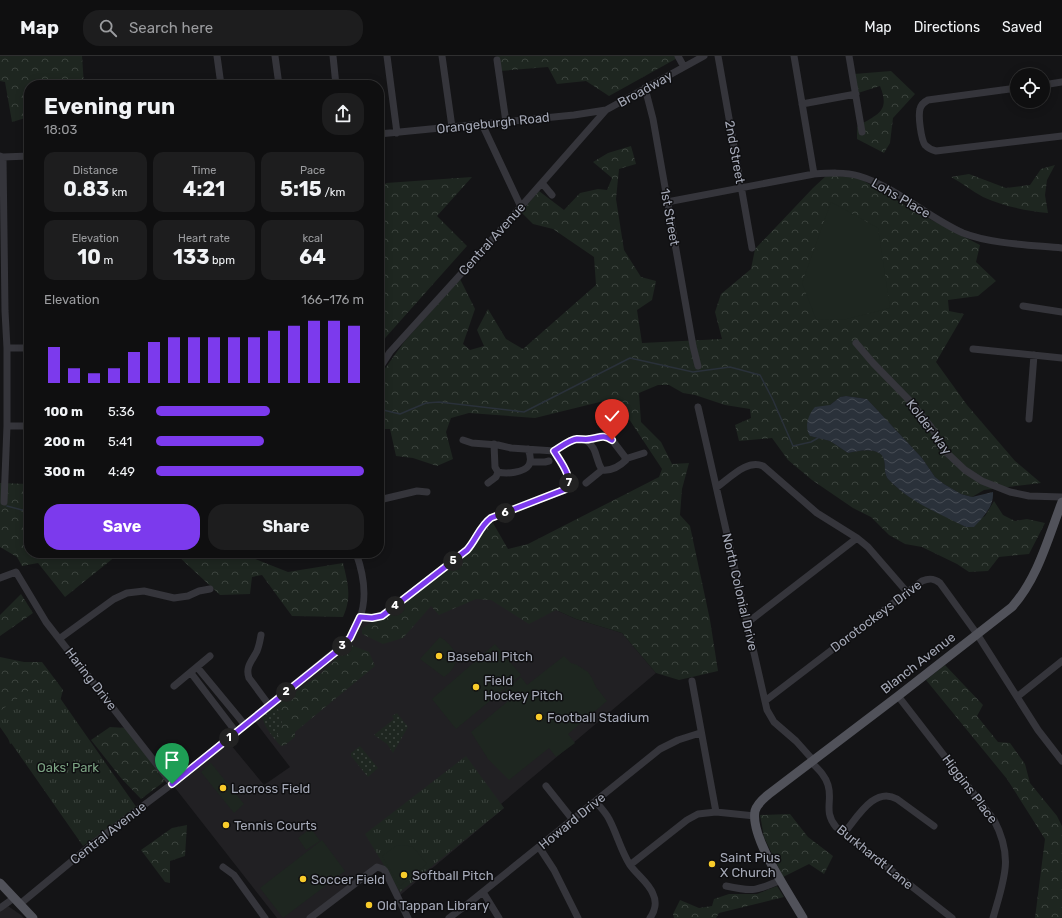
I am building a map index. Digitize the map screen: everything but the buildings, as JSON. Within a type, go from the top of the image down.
[{"type":"main road","name":"Blanch Avenue","points":[[755,816],[756,809],[762,800],[1012,607],[1034,577],[1062,502]]},
{"type":"main road","points":[[755,816],[762,843],[803,918]]},
{"type":"main road","points":[[0,883],[33,918]]},
{"type":"street","points":[[218,56],[220,80]]},
{"type":"street","points":[[275,56],[277,80]]},
{"type":"street","points":[[333,56],[335,80]]},
{"type":"street","points":[[387,56],[396,133]]},
{"type":"street","points":[[442,56],[452,127]]},
{"type":"street","points":[[678,56],[684,67]]},
{"type":"street","name":"Broadway","points":[[606,110],[704,56]]},
{"type":"street","name":"2nd Street","points":[[718,56],[752,248]]},
{"type":"street","points":[[794,56],[814,174]]},
{"type":"street","points":[[849,56],[862,132]]},
{"type":"street","points":[[497,60],[506,122]]},
{"type":"street","points":[[1050,84],[1062,82]]},
{"type":"street","name":"1st Street","points":[[645,88],[654,119],[667,202],[698,366]]},
{"type":"street","points":[[1010,89],[932,98],[924,102],[921,106],[919,115],[922,138],[925,145],[936,151],[1062,136]]},
{"type":"street","points":[[802,104],[856,94]]},
{"type":"street","name":"Orangeburgh Road","points":[[384,134],[574,115],[606,110]]},
{"type":"street","name":"Central Avenue","points":[[384,357],[521,207],[606,110]]},
{"type":"street","points":[[482,124],[521,207]]},
{"type":"street","points":[[4,502],[3,454],[7,426],[8,348],[3,311],[1,157],[24,156]]},
{"type":"street","name":"Lohs Place","points":[[667,202],[814,174],[832,172],[858,176],[877,183],[964,233],[989,240],[1062,248]]},
{"type":"street","points":[[542,183],[552,195]]},
{"type":"street","points":[[1023,306],[1062,312]]},
{"type":"street","name":"Kolder Way","points":[[856,343],[909,400],[931,427],[947,453],[965,470],[982,481],[1010,492],[1029,496],[1062,497]]},
{"type":"street","points":[[8,348],[24,348]]},
{"type":"street","points":[[973,349],[1062,358]]},
{"type":"street","points":[[1029,419],[1034,355]]},
{"type":"street","name":"North Colonial Drive","points":[[698,407],[767,710],[774,722],[796,741],[812,761]]},
{"type":"street","points":[[7,426],[24,426]]},
{"type":"street","points":[[463,440],[472,443],[494,444],[511,448],[554,451],[571,441],[601,436],[612,440],[625,459]]},
{"type":"street","points":[[585,439],[597,453],[599,465],[602,470]]},
{"type":"street","points":[[494,444],[495,467],[498,472],[504,474],[519,471],[527,467],[530,462],[528,449]]},
{"type":"street","points":[[360,617],[377,618],[386,613],[467,550],[486,522],[491,518],[566,489],[569,485],[569,479],[554,451]]},
{"type":"street","points":[[625,459],[644,453]]},
{"type":"street","points":[[586,483],[602,470],[608,471],[622,465],[626,460],[625,459]]},
{"type":"street","points":[[530,462],[549,461]]},
{"type":"street","points":[[717,487],[746,466],[754,464],[763,466],[817,513],[857,538],[868,547],[907,592]]},
{"type":"street","points":[[488,483],[496,477],[498,472]]},
{"type":"street","points":[[384,499],[417,491],[427,492]]},
{"type":"street","points":[[747,623],[857,538]]},
{"type":"street","name":"Central Avenue","points":[[0,908],[17,901],[172,784],[343,645],[350,638],[363,608],[364,588],[358,558]]},
{"type":"street","name":"Haring Drive","points":[[0,578],[16,572],[46,622],[172,784]]},
{"type":"street","name":"Dorotockeys Drive","points":[[765,701],[926,579],[934,579],[937,581],[977,634]]},
{"type":"street","points":[[59,639],[114,599],[127,593],[144,591],[174,598],[188,596],[198,591],[210,589]]},
{"type":"street","points":[[977,634],[1038,730],[1062,761]]},
{"type":"street","points":[[261,635],[258,650],[250,662],[247,673],[269,705]]},
{"type":"street","points":[[174,686],[210,656]]},
{"type":"street","points":[[1017,697],[1062,661]]},
{"type":"street","points":[[197,667],[245,725]]},
{"type":"street","points":[[190,673],[236,732]]},
{"type":"street","points":[[692,681],[700,733],[716,812]]},
{"type":"street","points":[[210,698],[218,692]]},
{"type":"street","name":"Higgins Place","points":[[898,696],[994,820],[1000,831],[1005,848],[1006,865],[993,918]]},
{"type":"street","points":[[227,720],[235,714]]},
{"type":"street","name":"Howard Drive","points":[[449,918],[539,848],[660,749],[678,740],[700,733]]},
{"type":"street","name":"Burkhardt Lane","points":[[812,761],[828,784],[830,796],[828,812],[836,827],[952,918]]},
{"type":"street","points":[[546,786],[573,820]]},
{"type":"street","points":[[844,834],[870,802],[880,796],[886,795],[897,799],[934,826]]},
{"type":"street","points":[[596,802],[608,818],[630,865],[654,895],[654,911],[650,918]]},
{"type":"street","points":[[630,865],[687,820],[698,814],[716,812],[755,816]]},
{"type":"street","points":[[539,848],[554,870],[578,918]]},
{"type":"street","points":[[223,867],[234,875],[265,918]]},
{"type":"street","points":[[310,918],[377,867],[383,869],[408,918]]},
{"type":"street","points":[[726,886],[752,891],[762,889],[781,880]]},
{"type":"street","points":[[483,892],[499,918]]},
{"type":"shaded area","points":[[467,550],[556,610],[576,619],[622,633],[656,673],[501,804],[504,808],[398,897],[380,868],[310,918],[277,918],[172,784],[226,739],[264,785],[290,767],[253,719],[336,652],[359,620],[372,618]]},
{"type":"shaded area","points":[[8,906],[24,918],[0,918],[0,911]]},
{"type":"green space","points":[[0,56],[82,56],[84,80],[24,80],[24,118],[12,122],[5,82],[0,81]]},
{"type":"green space","points":[[496,56],[681,56],[609,96],[586,81],[557,84],[548,67],[500,71],[498,57]]},
{"type":"green space","points":[[891,71],[915,94],[893,118],[890,143],[884,153],[857,139],[857,127],[880,112],[884,102],[880,86],[858,93],[854,74]]},
{"type":"green space","points":[[631,146],[636,164],[619,169],[616,199],[624,250],[641,277],[656,281],[652,300],[637,310],[642,343],[722,339],[715,312],[721,294],[751,269],[755,249],[827,175],[859,178],[920,214],[980,245],[976,262],[996,281],[978,296],[948,300],[949,311],[964,314],[936,362],[967,405],[1015,461],[1041,483],[984,490],[972,497],[961,494],[935,477],[922,458],[867,399],[846,396],[840,397],[830,405],[810,436],[830,441],[848,453],[868,450],[879,453],[884,459],[885,473],[887,477],[897,488],[916,501],[966,527],[985,516],[994,501],[1003,515],[1015,521],[1027,519],[1045,523],[1029,554],[999,557],[988,571],[969,572],[957,564],[922,547],[905,544],[889,535],[871,517],[853,508],[812,480],[788,460],[772,438],[739,441],[735,425],[751,418],[750,409],[725,405],[695,395],[683,393],[669,385],[658,385],[639,393],[641,422],[661,442],[672,464],[689,463],[682,489],[680,515],[690,526],[710,620],[718,671],[679,680],[656,673],[622,633],[576,619],[556,610],[529,624],[491,600],[476,599],[439,615],[431,606],[403,638],[383,644],[362,634],[362,628],[467,553],[487,524],[493,523],[508,549],[528,544],[659,477],[662,469],[625,413],[612,399],[535,418],[469,413],[451,418],[446,432],[453,459],[437,466],[413,458],[396,456],[390,429],[384,429],[384,370],[404,342],[460,279],[475,309],[463,344],[470,350],[484,346],[477,330],[488,309],[506,339],[523,349],[596,285],[594,257],[553,229],[533,224],[521,212],[539,191],[564,210],[580,193],[598,189],[607,190],[612,178],[593,162],[608,153]]},
{"type":"green space","points":[[1055,165],[1047,180],[1045,195],[1048,213],[1015,208],[998,203],[979,195],[951,177],[969,174],[1006,188],[1030,185],[1041,169]]},
{"type":"green space","points":[[472,177],[437,216],[467,246],[384,340],[384,186],[386,183]]},
{"type":"green space","points":[[831,202],[878,228],[890,308],[843,320],[816,319],[802,283]]},
{"type":"green space","points":[[0,483],[24,484],[24,558],[114,558],[65,597],[38,563],[22,566],[17,557],[0,547]]},
{"type":"green space","points":[[180,558],[253,558],[288,572],[343,563],[348,590],[348,603],[343,617],[292,616],[262,575],[252,577],[250,594],[220,595]]},
{"type":"green space","points":[[21,594],[33,613],[0,636],[0,615]]},
{"type":"green space","name":"Baseball Pitch","points":[[440,637],[446,641],[456,656],[454,667],[444,677],[420,659]]},
{"type":"green space","name":"Field Hockey Pitch","points":[[495,644],[521,675],[456,729],[432,699]]},
{"type":"green space","points":[[351,645],[369,652],[375,666],[295,732],[295,737],[285,745],[281,746],[277,742],[276,737],[281,728],[282,722],[277,705],[319,675]]},
{"type":"green space","name":"Football Stadium","points":[[564,656],[571,663],[588,672],[596,687],[607,701],[568,734],[575,743],[556,757],[549,748],[509,780],[488,759],[471,732],[508,701],[502,693],[521,677],[527,685]]},
{"type":"green space","points":[[0,657],[24,662],[42,662],[63,690],[59,705],[19,740],[10,744],[0,712]]},
{"type":"green space","points":[[945,665],[983,705],[977,716],[998,742],[1010,743],[1025,764],[1030,783],[1057,816],[1062,826],[1062,918],[1035,918],[1045,839],[1007,779],[926,680]]},
{"type":"green space","name":"Oaks' Park","points":[[46,678],[137,808],[83,846],[0,727],[0,711]]},
{"type":"green space","points":[[277,705],[282,722],[281,729],[276,737],[277,742],[264,723],[263,716]]},
{"type":"green space","points":[[397,713],[408,727],[393,753],[387,744],[374,735],[394,719],[392,716]]},
{"type":"green space","points":[[110,727],[126,728],[165,781],[141,799],[121,778],[91,740]]},
{"type":"green space","points":[[360,746],[378,768],[368,777],[351,756],[351,753]]},
{"type":"green space","points":[[466,756],[504,808],[400,892],[365,834]]},
{"type":"green space","name":"Lacross Field","points":[[211,763],[244,804],[234,813],[201,772]]},
{"type":"green space","points":[[790,814],[808,837],[833,856],[824,874],[809,864],[783,877],[764,837],[760,815]]},
{"type":"green space","points":[[187,825],[185,856],[170,861],[170,883],[165,882],[141,850],[172,828]]},
{"type":"green space","points":[[311,828],[320,841],[306,850],[298,838]]},
{"type":"green space","name":"Soccer Field","points":[[322,840],[345,871],[283,918],[260,888]]},
{"type":"green space","name":"Softball Pitch","points":[[404,845],[413,847],[427,864],[400,886],[382,856],[396,846]]},
{"type":"green space","points":[[777,886],[784,897],[719,913],[716,918],[674,918],[673,914],[680,900],[699,908],[712,906],[714,899],[729,894],[757,894]]},
{"type":"water","points":[[846,396],[867,399],[922,458],[935,477],[944,484],[961,494],[972,497],[993,492],[990,507],[974,527],[966,527],[926,507],[897,488],[887,477],[885,473],[884,459],[879,453],[868,450],[848,453],[830,441],[810,436],[807,425],[810,414],[815,407],[830,405],[840,397]]},
{"type":"waterway","points":[[384,410],[400,414],[426,403],[439,402],[524,412],[630,358],[693,372],[730,367],[760,375],[773,400],[793,446],[811,442],[818,438]]},
{"type":"waterway","points":[[7,506],[24,510]]},
{"type":"place","name":"Baseball Pitch","points":[[439,656]]},
{"type":"place","name":"Field Hockey Pitch","points":[[476,687]]},
{"type":"place","name":"Football Stadium","points":[[539,717]]},
{"type":"place","name":"Lacross Field","points":[[223,788]]},
{"type":"place","name":"Tennis Courts","points":[[226,825]]},
{"type":"place","name":"Saint Pius X Church","points":[[712,864]]},
{"type":"place","name":"Softball Pitch","points":[[404,875]]},
{"type":"place","name":"Soccer Field","points":[[303,879]]},
{"type":"place","name":"Old Tappan Library","points":[[369,905]]},
{"type":"route","points":[[172,784],[336,652],[350,638],[360,617],[377,618],[382,616],[467,550],[486,522],[491,518],[566,489],[569,485],[569,479],[554,451],[577,439],[590,439],[601,436],[612,440]]}]
